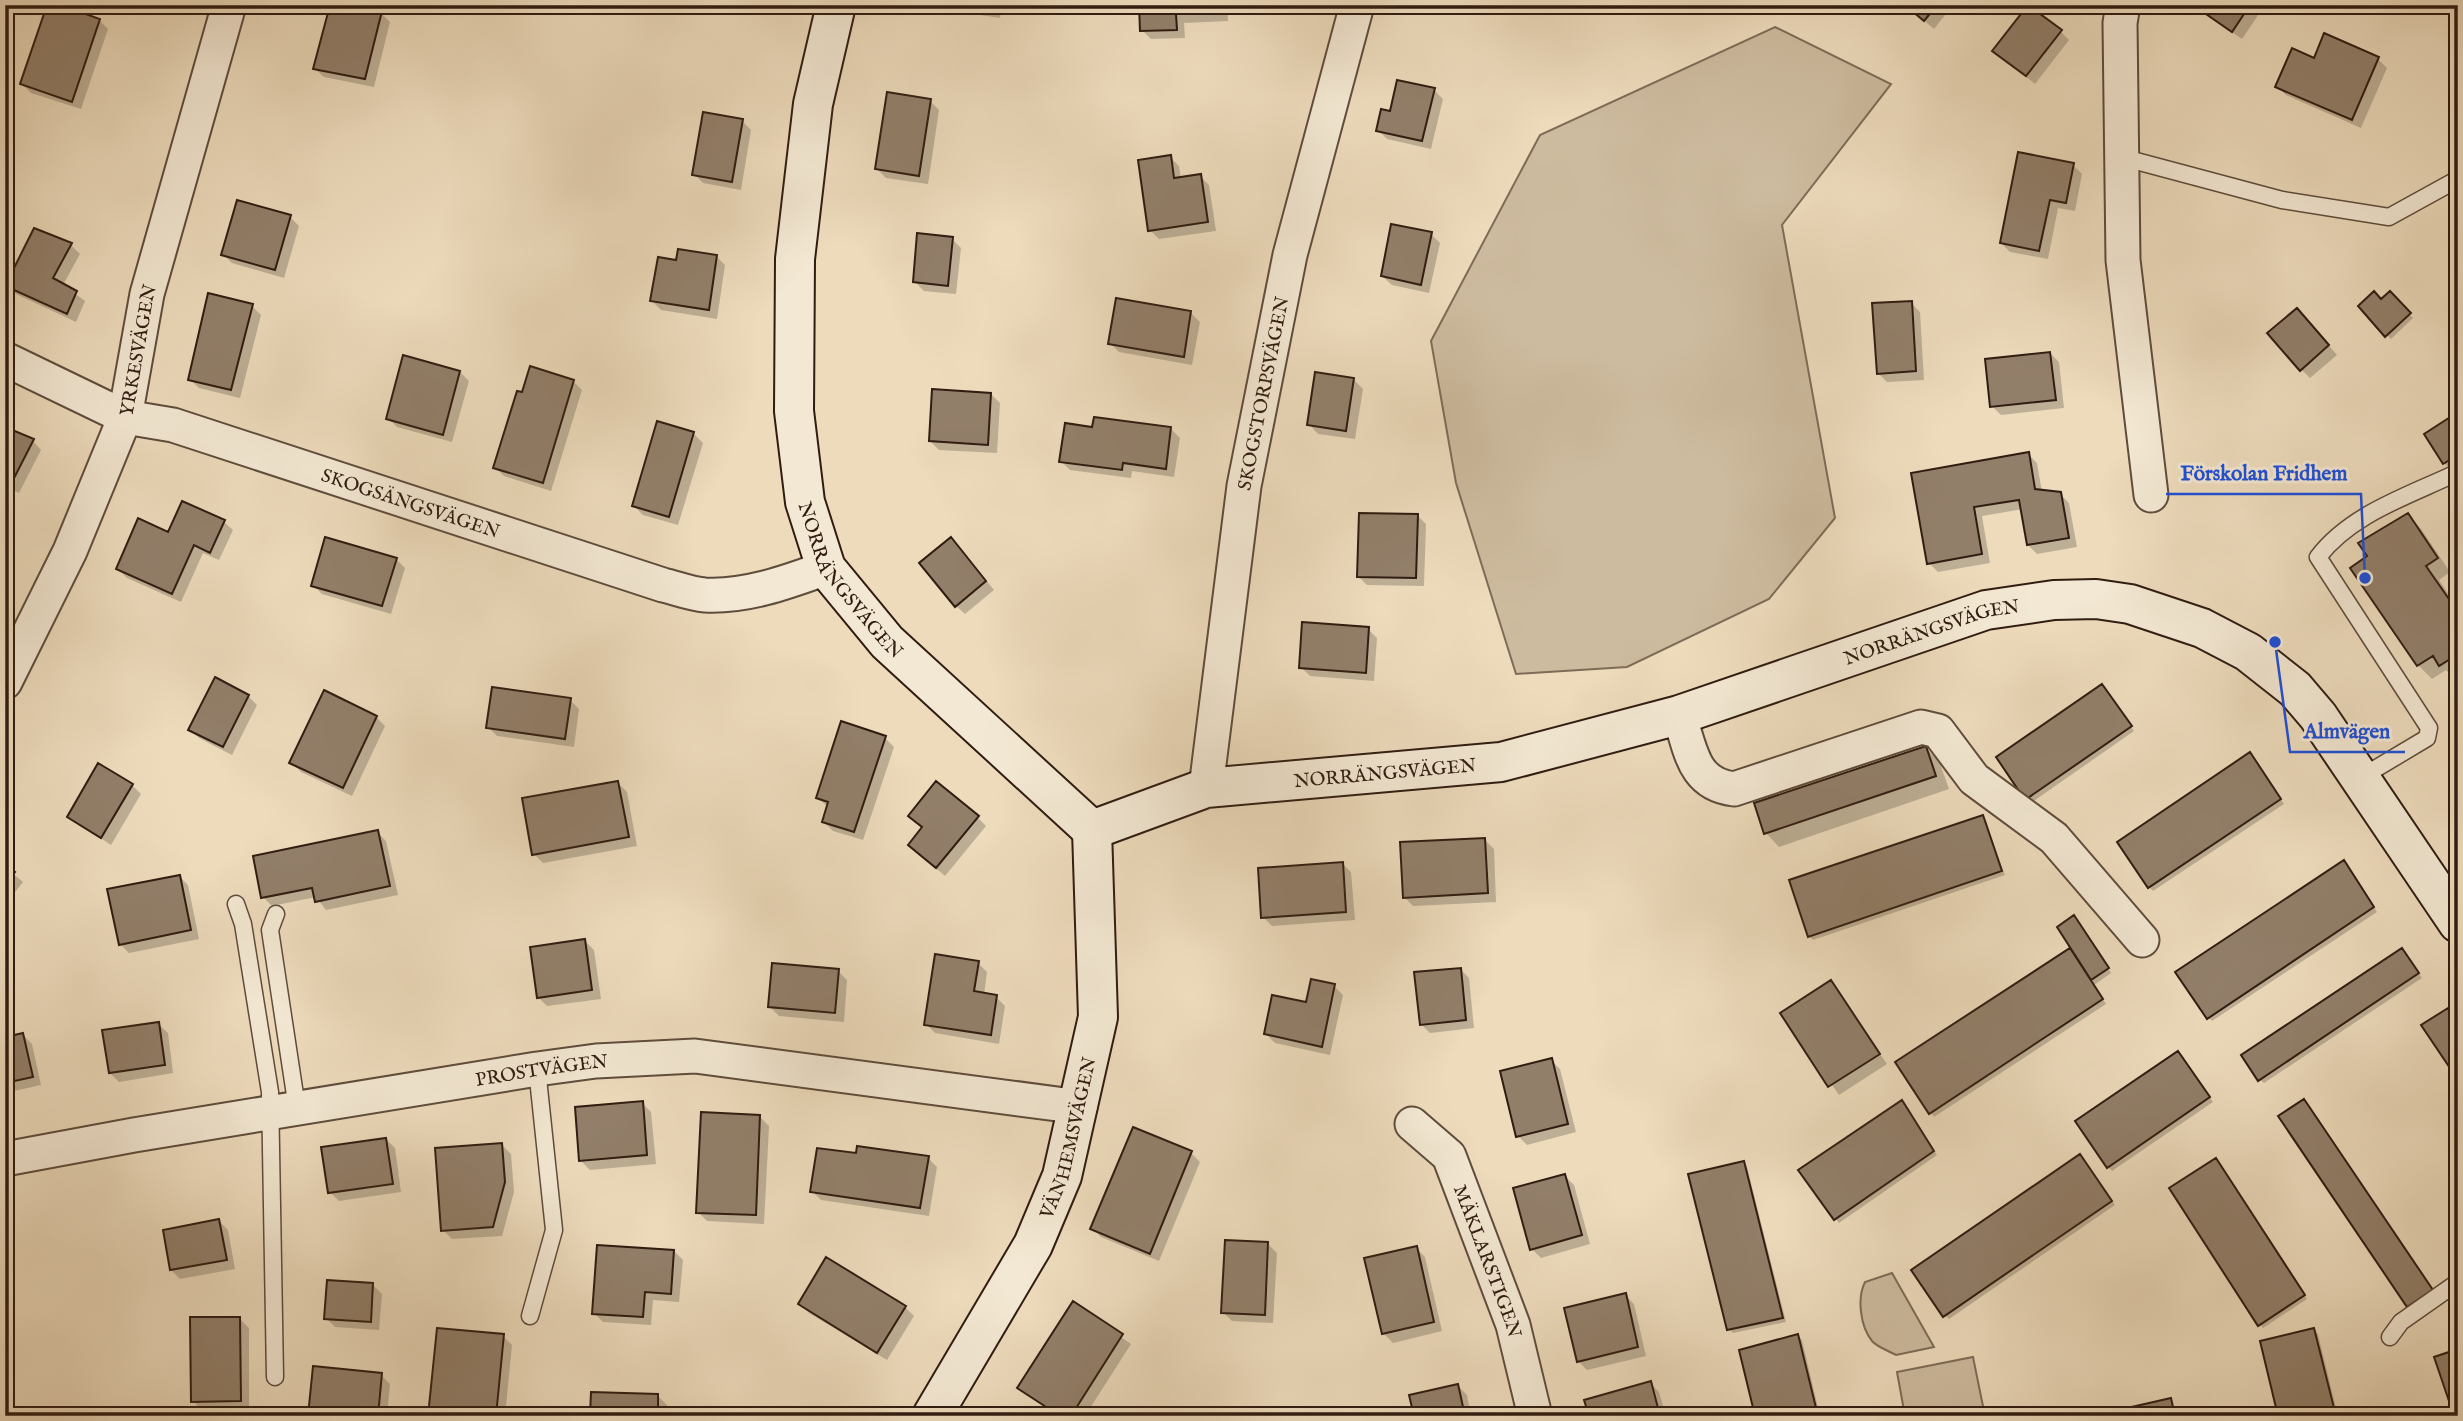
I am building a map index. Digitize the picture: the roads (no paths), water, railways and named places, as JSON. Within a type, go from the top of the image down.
[{"type":"street","name":"YRKESVÄGEN","points":[[5,682],[70,551],[125,417],[148,294],[229,5]]},
{"type":"street","name":"NORRÄNGSVÄGEN","points":[[836,5],[813,104],[804,169],[792,327],[797,457],[805,502],[826,568],[887,642],[1092,830],[1206,788],[1502,762],[1679,715],[1986,610],[2054,600],[2096,599],[2169,615],[2248,652],[2295,689],[2360,778],[2458,923]]},
{"type":"street","name":"SKOGSTORPSVÄGEN","points":[[1206,788],[1247,472],[1290,255],[1357,5]]},
{"type":"street","points":[[2113,11],[2121,157],[2123,260],[2151,495]]},
{"type":"street","name":"SKOGSÄNGSVÄGEN","points":[[5,359],[125,417],[173,425],[663,585],[703,595],[736,593],[780,585],[826,568]]},
{"type":"street","points":[[1679,715],[1696,767],[1706,780],[1719,787],[1734,789],[1921,727],[1931,727],[1938,731],[1974,779],[2054,838],[2142,940]]},
{"type":"street","name":"VÄNHEMSVÄGEN","points":[[932,1416],[1033,1245],[1062,1176],[1080,1107],[1098,1017],[1092,830]]},
{"type":"street","name":"PROSTVÄGEN","points":[[5,1159],[537,1069],[596,1061],[695,1056],[1080,1107]]},
{"type":"street","name":"MÄKLARSTIGEN","points":[[1412,1124],[1449,1156],[1513,1325],[1535,1416]]},
{"type":"lane","points":[[2121,157],[2282,200],[2389,218],[2458,179]]},
{"type":"lane","points":[[2360,778],[2427,738],[2429,729],[2318,557],[2330,541],[2370,513],[2452,475]]},
{"type":"lane","points":[[236,904],[243,924],[270,1092],[283,1111]]},
{"type":"lane","points":[[275,1377],[273,1155],[283,1111],[270,930],[276,914]]},
{"type":"lane","points":[[530,1316],[554,1230],[537,1069]]},
{"type":"lane","points":[[2390,1337],[2402,1322],[2458,1282]]},
{"type":"place","name":"Förskolan Fridhem","points":[[2365,578]]},
{"type":"place","name":"Almvägen","points":[[2275,642]]}]
